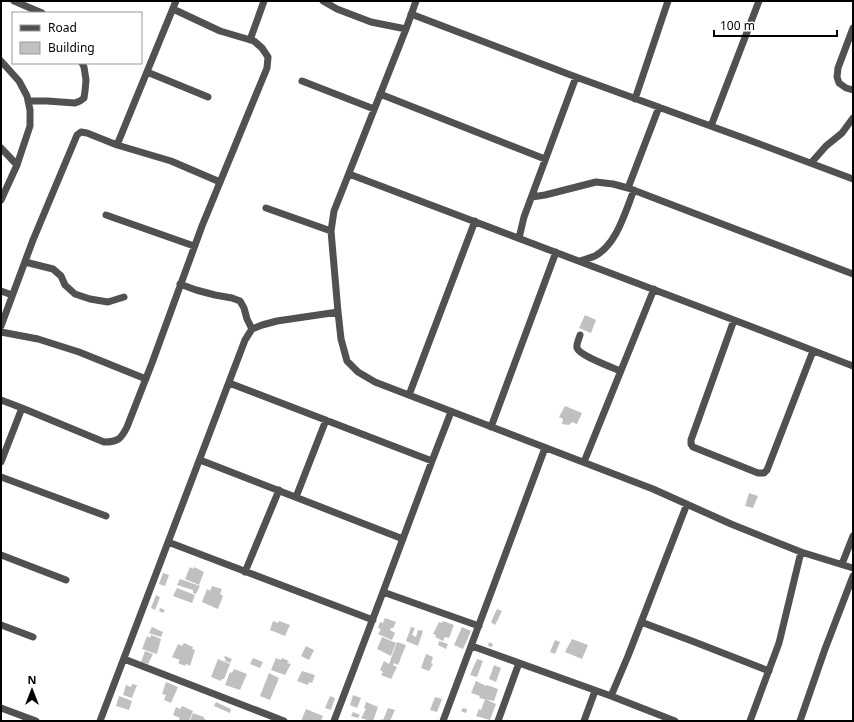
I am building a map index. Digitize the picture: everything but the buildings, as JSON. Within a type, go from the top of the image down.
[{"type":"street","points":[[14,1],[40,12]]},
{"type":"street","points":[[117,145],[176,1]]},
{"type":"street","points":[[250,40],[264,1]]},
{"type":"street","points":[[323,1],[337,9],[371,22],[406,29]]},
{"type":"street","points":[[416,1],[334,211],[331,231],[338,312],[341,339],[347,361],[358,372],[375,382],[653,488],[731,524],[802,552],[853,568]]},
{"type":"street","points":[[635,99],[668,1]]},
{"type":"street","points":[[711,126],[759,1]]},
{"type":"street","points":[[1,400],[104,442],[113,442],[122,437],[127,427],[194,246],[267,68],[268,57],[262,48],[254,41],[220,31],[173,9]]},
{"type":"street","points":[[411,14],[576,77],[853,179]]},
{"type":"street","points":[[853,28],[838,68],[837,77],[840,83],[846,88],[853,90]]},
{"type":"street","points":[[1,61],[19,81],[27,96],[30,110],[30,126],[17,165],[1,200]]},
{"type":"street","points":[[28,101],[75,103],[80,101],[84,98],[86,80],[82,64]]},
{"type":"street","points":[[147,72],[208,97]]},
{"type":"street","points":[[519,238],[524,217],[576,77]]},
{"type":"street","points":[[302,80],[374,109]]},
{"type":"street","points":[[380,94],[545,159]]},
{"type":"street","points":[[580,261],[595,256],[606,247],[615,235],[659,107]]},
{"type":"street","points":[[811,164],[826,146],[842,133],[853,118]]},
{"type":"street","points":[[1,326],[25,262],[77,135],[80,132],[171,161],[220,182]]},
{"type":"street","points":[[1,148],[17,165]]},
{"type":"street","points":[[349,174],[853,366]]},
{"type":"street","points":[[532,197],[596,182],[613,184],[631,189],[853,274]]},
{"type":"street","points":[[266,208],[331,231]]},
{"type":"street","points":[[106,215],[194,246]]},
{"type":"street","points":[[409,395],[475,221]]},
{"type":"street","points":[[491,427],[556,252]]},
{"type":"street","points":[[25,262],[52,269],[61,276],[65,285],[75,294],[90,300],[108,302],[124,297]]},
{"type":"street","points":[[180,284],[196,290],[240,301],[252,329]]},
{"type":"street","points":[[584,462],[654,289]]},
{"type":"street","points":[[1,291],[12,295]]},
{"type":"street","points":[[100,721],[229,383],[246,340],[252,329],[277,321],[338,312]]},
{"type":"street","points":[[734,320],[691,440],[691,444],[693,447],[758,473],[764,473],[767,470],[813,351]]},
{"type":"street","points":[[1,332],[38,339],[79,352],[146,379]]},
{"type":"street","points":[[580,335],[577,346],[578,350],[583,355],[620,371]]},
{"type":"street","points":[[229,383],[432,461]]},
{"type":"street","points":[[1,462],[22,408]]},
{"type":"street","points":[[334,721],[451,412]]},
{"type":"street","points":[[296,497],[326,420]]},
{"type":"street","points":[[443,721],[545,448]]},
{"type":"street","points":[[200,460],[403,539]]},
{"type":"street","points":[[1,477],[106,516]]},
{"type":"street","points":[[245,572],[279,490]]},
{"type":"street","points":[[611,696],[687,504]]},
{"type":"street","points":[[842,564],[853,536]]},
{"type":"street","points":[[168,542],[373,620]]},
{"type":"street","points":[[750,721],[779,643],[802,552]]},
{"type":"street","points":[[1,555],[66,580]]},
{"type":"street","points":[[800,721],[825,649],[853,576]]},
{"type":"street","points":[[383,592],[479,626]]},
{"type":"street","points":[[641,622],[769,671]]},
{"type":"street","points":[[1,625],[33,637]]},
{"type":"street","points":[[472,646],[611,696],[675,721]]},
{"type":"street","points":[[124,659],[284,721]]},
{"type":"street","points":[[498,721],[519,663]]},
{"type":"street","points":[[584,721],[595,691]]},
{"type":"street","points":[[1,708],[36,721]]}]
